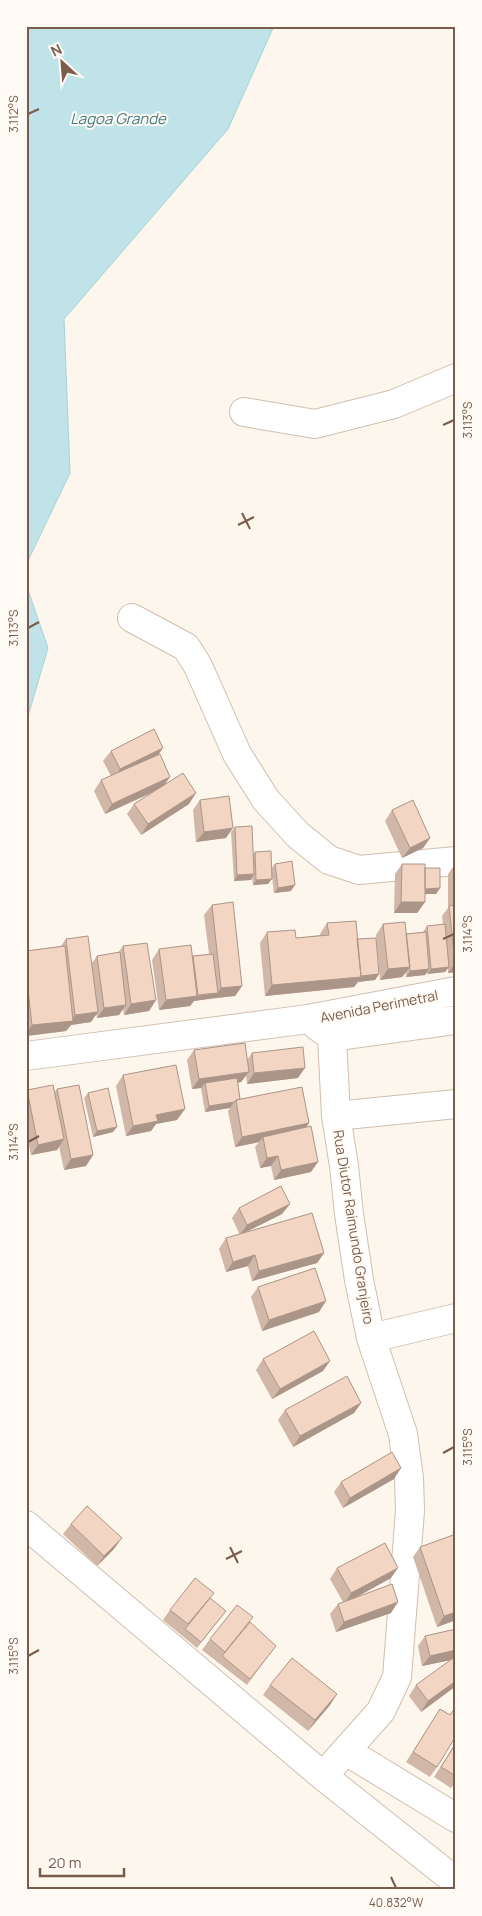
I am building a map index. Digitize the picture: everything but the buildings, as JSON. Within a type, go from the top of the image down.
[{"type":"street","points":[[244,412],[315,424],[394,404],[456,378]]},
{"type":"street","points":[[132,618],[186,647],[198,666],[237,754],[266,800],[298,834],[329,860],[359,870],[456,861]]},
{"type":"street","name":"Avenida Perimetral","points":[[308,1019],[456,991]]},
{"type":"street","points":[[26,1056],[308,1019]]},
{"type":"street","name":"Avenida Perimetral","points":[[308,1019],[332,1037],[456,1020]]},
{"type":"street","name":"Rua Diutor Raimundo Granjeiro","points":[[323,1776],[381,1712],[397,1677],[410,1511],[409,1478],[403,1434],[371,1338],[359,1280],[336,1116],[332,1037]]},
{"type":"street","points":[[336,1116],[456,1104]]},
{"type":"street","points":[[371,1338],[456,1318]]},
{"type":"street","points":[[26,1525],[323,1776],[448,1876]]},
{"type":"street","points":[[346,1751],[456,1818]]},
{"type":"water","name":"Lagoa Grande","points":[[26,26],[274,26],[228,129],[64,319],[70,473],[26,565]]},
{"type":"water","points":[[26,584],[48,648],[26,723]]}]
